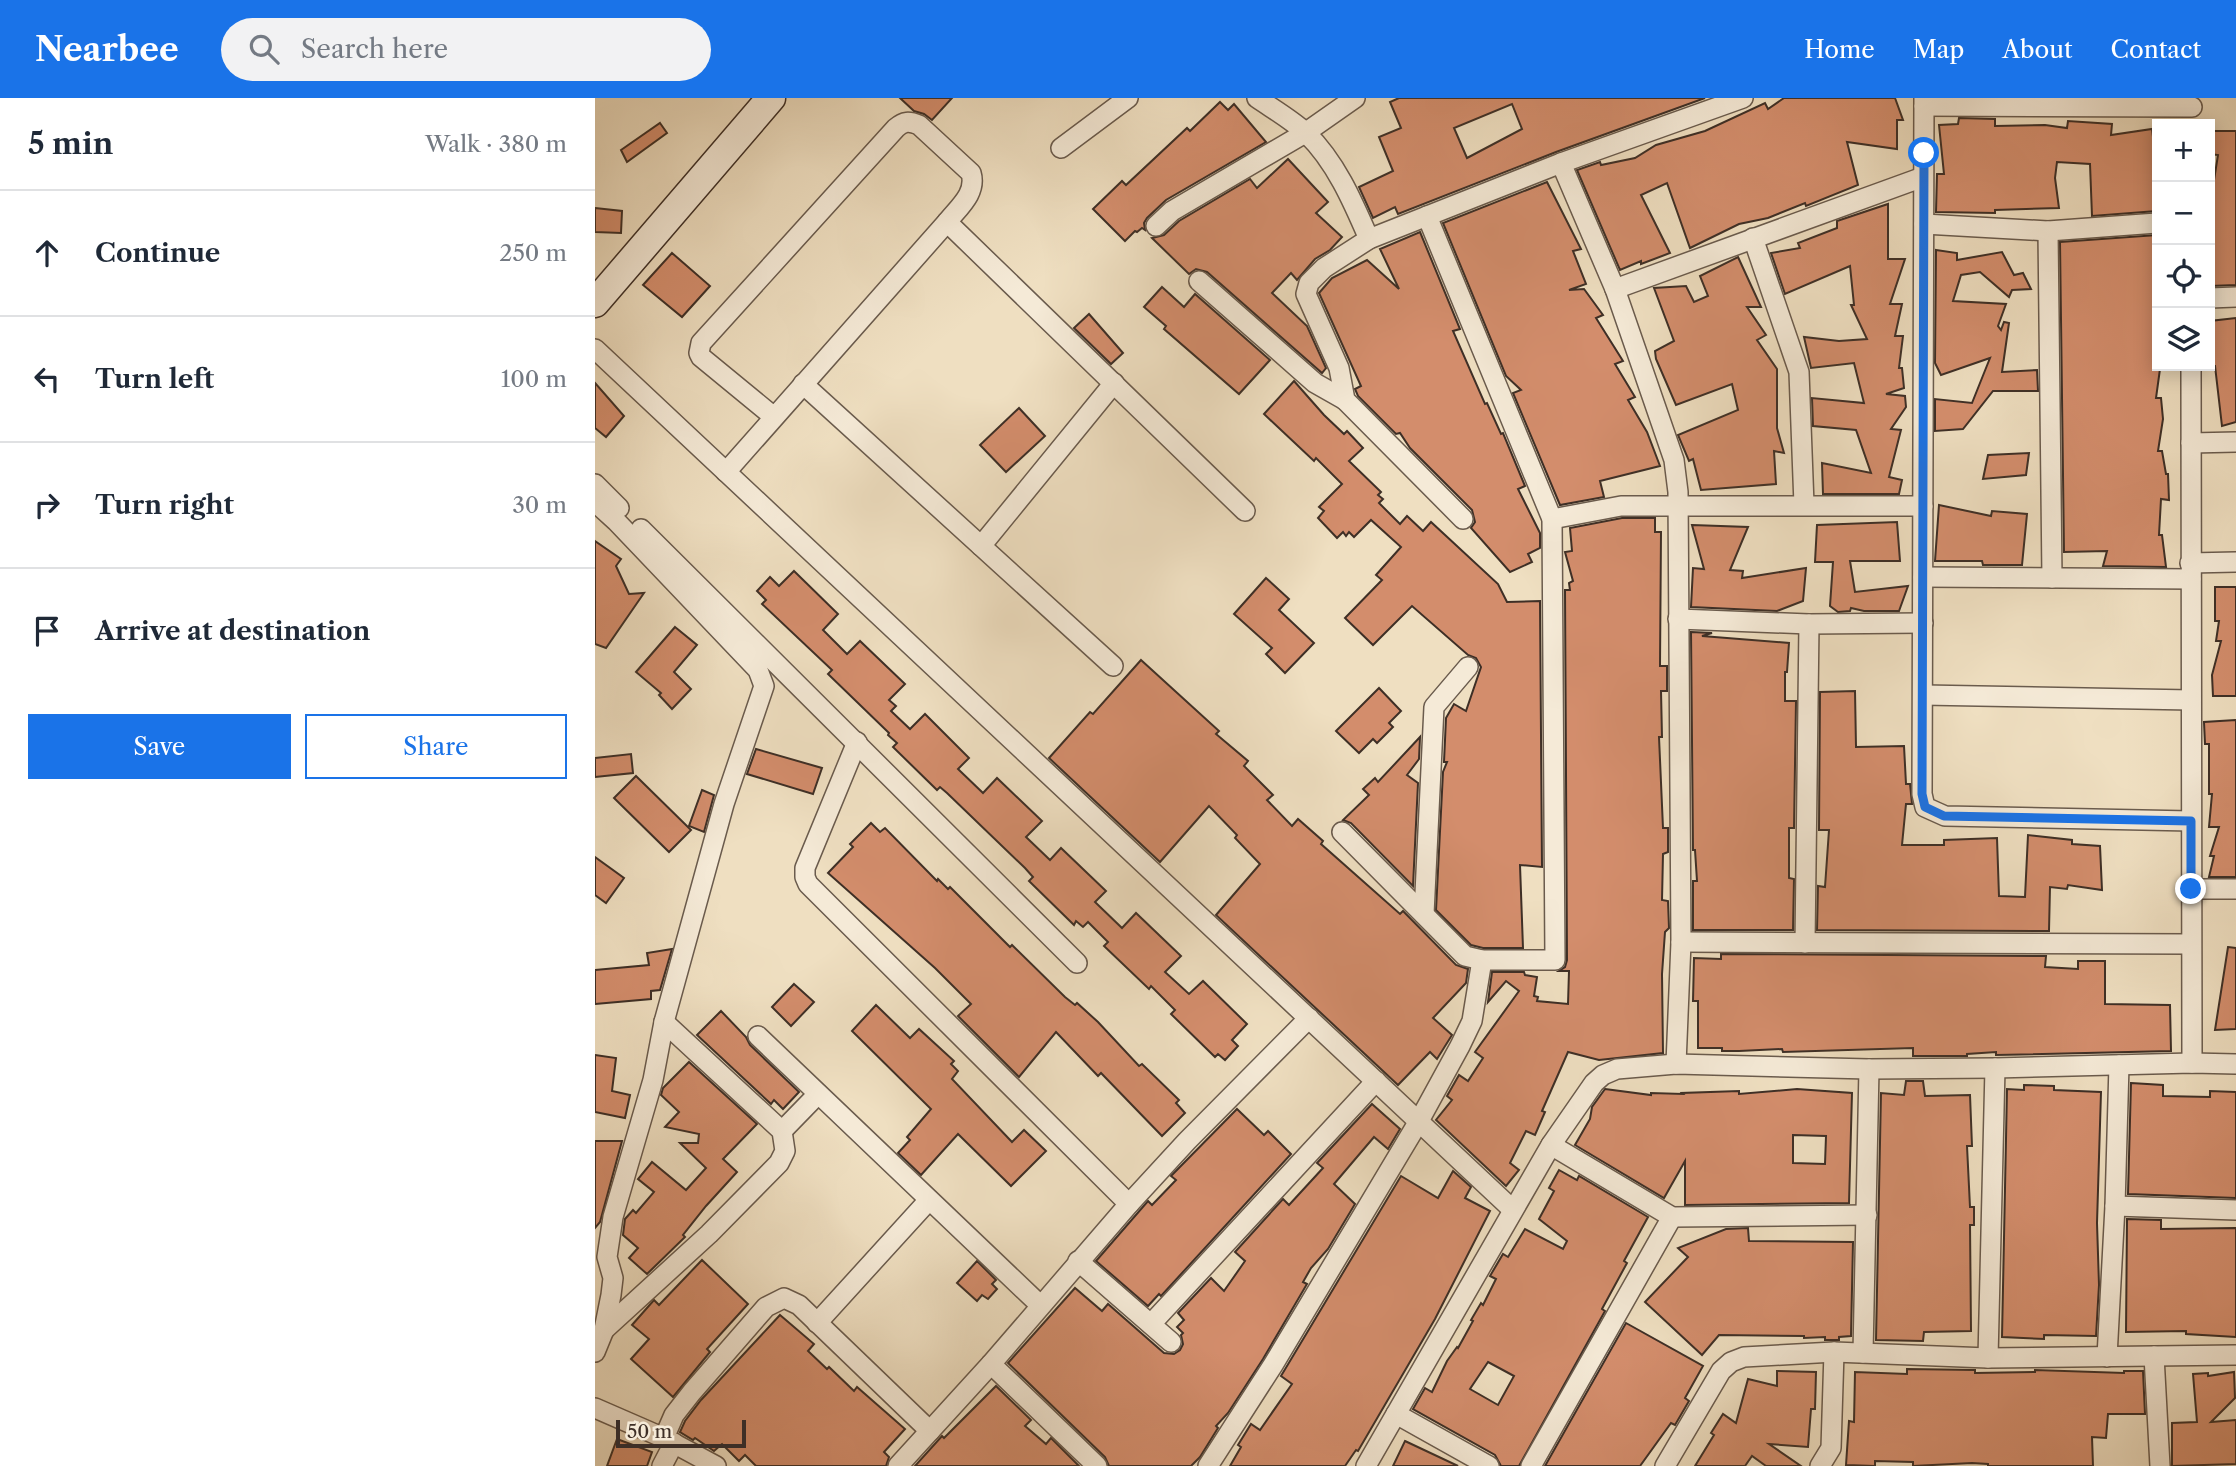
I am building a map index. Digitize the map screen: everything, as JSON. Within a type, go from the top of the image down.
[{"type":"street","points":[[595,303],[771,98]]},
{"type":"street","points":[[1062,148],[1128,98]]},
{"type":"street","points":[[1257,98],[1305,132],[1328,160],[1349,193],[1369,239]]},
{"type":"street","points":[[1156,226],[1172,211],[1305,132],[1355,98]]},
{"type":"street","points":[[1345,400],[1339,368],[1306,294],[1309,283],[1324,268],[1369,239],[1561,163],[1743,98]]},
{"type":"street","points":[[2191,821],[1944,816],[1925,807],[1922,794],[1924,102],[2192,110]]},
{"type":"street","points":[[726,472],[947,222],[972,190],[971,173],[919,125],[909,121],[902,122],[701,343],[701,357],[774,417]]},
{"type":"street","points":[[1561,163],[1615,289],[1674,460],[1678,505],[1681,942],[1676,1064]]},
{"type":"street","points":[[1615,289],[1923,177]]},
{"type":"street","points":[[1342,832],[1465,956],[1482,960],[1555,960],[1552,519],[1427,216]]},
{"type":"street","points":[[947,222],[1245,511]]},
{"type":"street","points":[[1924,224],[2048,231],[2152,223]]},
{"type":"street","points":[[2048,231],[2052,578]]},
{"type":"street","points":[[1753,238],[1798,372],[1804,505]]},
{"type":"street","points":[[1199,281],[1315,383],[1345,400],[1463,519]]},
{"type":"street","points":[[2215,298],[2236,298]]},
{"type":"street","points":[[595,349],[1513,1210]]},
{"type":"street","points":[[2191,371],[2192,1063]]},
{"type":"street","points":[[981,545],[1114,383]]},
{"type":"street","points":[[803,384],[1113,666]]},
{"type":"street","points":[[2191,443],[2236,442]]},
{"type":"street","points":[[595,484],[1077,962]]},
{"type":"street","points":[[595,502],[758,670],[764,686],[724,804],[664,1022],[653,1080],[601,1254],[613,1278],[604,1330],[595,1352]]},
{"type":"street","points":[[1552,519],[1621,506],[1923,506]]},
{"type":"street","points":[[1923,577],[2052,578],[2191,571],[2236,562]]},
{"type":"street","points":[[1678,620],[1809,624],[1923,623]]},
{"type":"street","points":[[1805,943],[1809,624]]},
{"type":"street","points":[[1424,914],[1434,706],[1468,667]]},
{"type":"street","points":[[1923,695],[2191,700]]},
{"type":"street","points":[[857,742],[805,868],[805,877],[809,884],[1129,1204]]},
{"type":"street","points":[[2191,889],[2236,889]]},
{"type":"street","points":[[1681,942],[2192,944]]},
{"type":"street","points":[[1208,1466],[1273,1365],[1419,1121],[1472,1021],[1482,960]]},
{"type":"street","points":[[898,1466],[991,1364],[1129,1204],[1187,1141],[1309,1018]]},
{"type":"street","points":[[604,1330],[709,1234],[779,1163],[785,1151],[782,1131],[664,1022]]},
{"type":"street","points":[[758,1036],[1040,1306]]},
{"type":"street","points":[[1366,1466],[1551,1144],[1594,1083],[1603,1075],[1617,1069],[1676,1064],[1869,1069],[2236,1064]]},
{"type":"street","points":[[2107,1357],[2119,1065]]},
{"type":"street","points":[[1988,1358],[1995,1068]]},
{"type":"street","points":[[1863,1353],[1869,1069]]},
{"type":"street","points":[[1151,1324],[1376,1081]]},
{"type":"street","points":[[782,1131],[818,1094]]},
{"type":"street","points":[[1551,1144],[1672,1217],[1867,1215]]},
{"type":"street","points":[[817,1323],[929,1200]]},
{"type":"street","points":[[2115,1206],[2236,1210]]},
{"type":"street","points":[[1531,1466],[1672,1217]]},
{"type":"street","points":[[1078,1261],[1171,1342]]},
{"type":"street","points":[[662,1466],[674,1415],[766,1307],[778,1300],[790,1299],[930,1431]]},
{"type":"street","points":[[1820,1466],[1831,1448],[1833,1352]]},
{"type":"street","points":[[1665,1466],[1721,1371],[1731,1362],[1744,1357],[1833,1352],[1988,1358],[2236,1354]]},
{"type":"street","points":[[2154,1356],[2160,1466]]},
{"type":"street","points":[[991,1364],[1097,1466]]},
{"type":"street","points":[[595,1408],[669,1440],[716,1466]]},
{"type":"street","points":[[1396,1414],[1489,1466]]},
{"type":"building","points":[[900,98],[952,98],[932,120],[914,111]]},
{"type":"building","points":[[1399,98],[1705,98],[1556,152],[1398,214],[1395,207],[1373,218],[1359,187],[1393,171],[1379,137],[1401,128],[1390,102]],"holes":[[[1512,104],[1522,129],[1467,158],[1454,128]]]},
{"type":"building","points":[[1784,98],[1895,98],[1903,120],[1897,120],[1897,149],[1847,142],[1858,185],[1806,206],[1805,203],[1768,218],[1739,224],[1690,248],[1667,183],[1641,195],[1670,253],[1620,270],[1577,170],[1600,162],[1601,165],[1635,158],[1656,145],[1705,131],[1765,103],[1768,109]]},
{"type":"building","points":[[1220,102],[1228,110],[1234,104],[1266,142],[1166,200],[1147,218],[1144,223],[1145,230],[1142,228],[1135,231],[1125,241],[1093,209],[1122,181],[1126,185],[1187,128],[1190,131]]},
{"type":"building","points":[[1959,118],[1995,119],[1995,126],[2045,125],[2067,128],[2068,121],[2112,124],[2111,135],[2152,129],[2152,211],[2092,216],[2090,164],[2057,162],[2055,178],[2059,208],[1995,210],[1995,213],[1936,212],[1937,174],[1944,174],[1939,125],[1958,124]]},
{"type":"building","points":[[660,123],[667,133],[627,162],[621,150]]},
{"type":"building","points":[[2215,131],[2236,131],[2236,285],[2215,286],[2215,174],[2218,155],[2215,155]]},
{"type":"building","points":[[1288,159],[1328,202],[1316,213],[1342,237],[1330,250],[1315,259],[1297,280],[1291,273],[1272,293],[1307,326],[1326,368],[1322,373],[1207,272],[1196,269],[1189,274],[1152,238],[1164,235],[1179,221],[1250,179],[1257,188]]},
{"type":"building","points":[[1547,182],[1581,249],[1573,251],[1586,284],[1569,290],[1584,289],[1603,315],[1596,318],[1623,361],[1615,364],[1635,397],[1628,400],[1647,432],[1660,466],[1600,481],[1604,497],[1560,505],[1513,393],[1521,390],[1506,376],[1443,223]]},
{"type":"building","points":[[1888,204],[1888,259],[1905,259],[1890,304],[1902,304],[1895,336],[1903,336],[1899,368],[1902,368],[1904,388],[1886,394],[1905,396],[1906,407],[1891,429],[1901,430],[1889,477],[1902,480],[1899,494],[1823,494],[1822,463],[1871,473],[1856,430],[1813,426],[1812,398],[1864,403],[1854,363],[1811,368],[1804,337],[1839,341],[1867,339],[1851,305],[1854,305],[1850,266],[1785,294],[1771,253],[1800,248],[1798,243],[1837,228],[1837,221]]},
{"type":"building","points":[[595,208],[622,211],[621,233],[595,232]]},
{"type":"building","points":[[1420,232],[1460,329],[1453,331],[1485,404],[1487,403],[1501,434],[1503,433],[1525,486],[1518,489],[1540,533],[1540,548],[1528,554],[1532,562],[1510,572],[1471,528],[1475,522],[1472,510],[1410,448],[1400,433],[1396,434],[1358,396],[1355,389],[1361,386],[1319,293],[1332,278],[1367,260],[1399,289],[1380,249]]},
{"type":"building","points":[[2152,235],[2152,371],[2160,371],[2156,398],[2161,398],[2163,419],[2158,451],[2162,451],[2168,474],[2169,500],[2161,499],[2159,535],[2162,535],[2166,567],[2103,566],[2107,551],[2064,552],[2060,242]]},
{"type":"building","points":[[1936,250],[1957,253],[1957,260],[2002,252],[2014,275],[2023,273],[2031,289],[2012,290],[2009,297],[1980,272],[1961,275],[1953,301],[2006,304],[1998,326],[2001,330],[2004,322],[2009,323],[2002,372],[2037,370],[2038,391],[1993,391],[1963,429],[1935,431],[1935,399],[1972,403],[1990,358],[1941,375],[1935,363]]},
{"type":"building","points":[[672,253],[710,286],[682,317],[643,285]]},
{"type":"building","points":[[1738,257],[1761,307],[1747,307],[1766,335],[1757,340],[1777,369],[1777,428],[1784,453],[1774,451],[1776,484],[1701,490],[1693,459],[1689,461],[1678,435],[1738,410],[1732,384],[1676,405],[1656,359],[1655,351],[1674,341],[1654,288],[1686,286],[1694,302],[1708,296],[1700,276]]},
{"type":"building","points":[[1162,287],[1184,307],[1195,294],[1270,360],[1239,394],[1164,329],[1166,326],[1144,307]]},
{"type":"building","points":[[1089,314],[1123,353],[1111,364],[1074,328]]},
{"type":"building","points":[[2236,318],[2236,422],[2222,426],[2215,366],[2215,320]]},
{"type":"building","points":[[1294,381],[1324,415],[1344,434],[1347,431],[1363,448],[1349,461],[1381,492],[1378,495],[1383,499],[1379,503],[1400,524],[1407,516],[1423,531],[1431,522],[1498,584],[1507,602],[1540,601],[1542,867],[1520,865],[1523,948],[1483,948],[1471,945],[1436,910],[1443,772],[1447,762],[1444,762],[1446,718],[1454,704],[1466,711],[1481,667],[1476,658],[1468,655],[1412,606],[1373,645],[1345,618],[1382,580],[1376,575],[1401,547],[1371,520],[1354,537],[1349,532],[1346,536],[1343,532],[1337,538],[1318,518],[1324,511],[1319,507],[1342,484],[1264,414]]},
{"type":"building","points":[[595,383],[624,416],[606,437],[595,428]]},
{"type":"building","points":[[1019,408],[1045,436],[1006,472],[980,445]]},
{"type":"building","points":[[2029,453],[2026,475],[1983,479],[1988,455]]},
{"type":"building","points":[[1939,505],[1991,516],[1992,511],[2027,514],[2022,565],[1983,565],[1982,561],[1935,561]]},
{"type":"building","points":[[1622,518],[1655,518],[1655,532],[1661,532],[1660,666],[1667,666],[1667,691],[1661,691],[1662,737],[1659,737],[1663,828],[1668,828],[1668,852],[1663,854],[1662,900],[1668,901],[1669,928],[1665,932],[1662,974],[1663,1053],[1599,1060],[1568,1052],[1542,1111],[1545,1112],[1535,1135],[1526,1131],[1510,1163],[1519,1170],[1506,1186],[1436,1120],[1452,1100],[1447,1096],[1459,1075],[1468,1081],[1483,1058],[1475,1052],[1519,991],[1506,981],[1488,1002],[1492,972],[1524,972],[1525,975],[1537,977],[1534,996],[1538,997],[1537,1001],[1568,1004],[1569,971],[1559,971],[1565,967],[1567,960],[1565,590],[1570,590],[1569,583],[1573,581],[1565,552],[1572,551],[1570,528]]},
{"type":"building","points":[[1897,522],[1900,561],[1850,561],[1855,592],[1908,586],[1899,611],[1864,611],[1851,608],[1850,611],[1838,612],[1830,606],[1833,562],[1815,562],[1817,525]]},
{"type":"building","points":[[1692,525],[1748,527],[1730,570],[1743,571],[1742,578],[1806,568],[1803,601],[1777,611],[1691,607],[1693,568],[1704,569]]},
{"type":"building","points":[[595,541],[621,559],[616,566],[629,594],[644,593],[606,648],[595,644]]},
{"type":"building","points":[[794,571],[838,614],[823,630],[847,654],[860,641],[905,684],[889,700],[896,706],[891,711],[910,729],[925,714],[969,758],[958,769],[983,793],[997,778],[1042,821],[1026,837],[1050,860],[1061,848],[1106,891],[1095,902],[1122,928],[1136,913],[1181,956],[1165,972],[1189,994],[1203,981],[1247,1024],[1232,1040],[1238,1046],[1225,1060],[1218,1054],[1215,1057],[1171,1014],[1175,1010],[1104,946],[1108,942],[1088,922],[1083,927],[1076,921],[1074,925],[1029,881],[1033,877],[1025,868],[947,793],[940,787],[937,790],[893,747],[897,743],[889,733],[828,674],[832,670],[762,604],[766,600],[757,591],[770,577],[779,586]]},
{"type":"building","points":[[1266,578],[1289,599],[1279,610],[1314,643],[1285,673],[1266,654],[1272,648],[1234,614]]},
{"type":"building","points":[[2215,587],[2236,587],[2236,696],[2213,696],[2212,675],[2221,641],[2216,641],[2219,621],[2215,621]]},
{"type":"building","points":[[675,627],[697,645],[674,672],[691,689],[672,709],[659,695],[661,693],[636,672]]},
{"type":"building","points":[[1691,632],[1712,633],[1702,636],[1789,643],[1785,701],[1796,701],[1794,828],[1789,828],[1789,878],[1794,879],[1793,930],[1693,930],[1693,881],[1697,881],[1693,850]]},
{"type":"building","points":[[1141,660],[1219,731],[1216,734],[1248,761],[1244,766],[1273,795],[1267,800],[1292,826],[1298,819],[1323,841],[1321,844],[1400,914],[1403,911],[1456,965],[1468,969],[1466,983],[1433,1018],[1452,1035],[1437,1059],[1430,1052],[1398,1085],[1216,915],[1260,864],[1209,806],[1160,862],[1049,758]]},
{"type":"building","points":[[1379,688],[1401,711],[1389,723],[1393,727],[1377,743],[1373,739],[1359,753],[1336,731]]},
{"type":"building","points":[[1855,691],[1856,747],[1904,746],[1906,784],[1910,784],[1912,804],[1906,804],[1902,845],[1944,845],[1944,840],[1997,838],[1999,896],[2025,897],[2028,835],[2072,840],[2072,844],[2100,846],[2102,890],[2068,885],[2067,889],[2050,887],[2049,931],[1817,930],[1818,886],[1825,887],[1829,830],[1819,830],[1820,692]]},
{"type":"building","points":[[2236,720],[2236,877],[2209,877],[2214,856],[2210,856],[2219,827],[2209,827],[2212,794],[2209,794],[2209,744],[2205,744],[2204,722]]},
{"type":"building","points":[[1420,737],[1419,759],[1407,775],[1418,783],[1413,886],[1351,823],[1343,820],[1369,795],[1363,789],[1375,778],[1378,782]]},
{"type":"building","points":[[756,749],[822,768],[813,794],[747,774]]},
{"type":"building","points":[[631,754],[633,773],[595,777],[595,758]]},
{"type":"building","points":[[636,776],[691,830],[669,852],[614,798]]},
{"type":"building","points":[[702,790],[714,795],[704,832],[689,826]]},
{"type":"building","points":[[871,823],[880,832],[885,828],[937,881],[938,879],[948,889],[950,887],[1010,947],[1012,945],[1065,997],[1075,1005],[1077,1003],[1098,1022],[1139,1066],[1142,1064],[1179,1100],[1176,1103],[1185,1113],[1162,1136],[1101,1073],[1098,1076],[1056,1032],[1019,1077],[958,1016],[971,1004],[935,968],[828,873],[853,847],[850,844]]},
{"type":"building","points":[[595,857],[624,878],[606,903],[595,895]]},
{"type":"building","points":[[2228,947],[2236,948],[2236,1029],[2215,1030]]},
{"type":"building","points":[[672,949],[660,990],[651,991],[651,999],[595,1004],[595,970],[649,965],[647,953]]},
{"type":"building","points":[[1721,954],[2046,956],[2045,967],[2078,969],[2078,961],[2105,961],[2105,1004],[2170,1005],[2171,1051],[1996,1055],[1996,1052],[1967,1056],[1913,1056],[1913,1048],[1783,1052],[1782,1049],[1722,1051],[1722,1048],[1698,1048],[1698,1001],[1693,1001],[1694,958],[1721,959]]},
{"type":"building","points":[[794,984],[814,1002],[791,1026],[772,1007]]},
{"type":"building","points":[[876,1005],[910,1038],[919,1029],[954,1061],[951,1064],[958,1071],[952,1079],[1012,1142],[1024,1130],[1046,1151],[1011,1186],[958,1134],[921,1175],[898,1153],[910,1140],[907,1137],[931,1109],[852,1031]]},
{"type":"building","points":[[721,1011],[746,1037],[750,1045],[799,1092],[783,1109],[774,1100],[771,1104],[697,1035]]},
{"type":"building","points":[[595,1055],[616,1058],[612,1091],[630,1095],[625,1118],[595,1112]]},
{"type":"building","points":[[689,1062],[757,1124],[723,1159],[737,1172],[706,1206],[683,1235],[685,1237],[647,1274],[629,1258],[638,1248],[623,1235],[625,1219],[633,1210],[636,1213],[654,1192],[638,1179],[652,1162],[686,1190],[706,1168],[680,1143],[698,1143],[699,1134],[665,1127],[679,1112],[661,1095],[663,1088]]},
{"type":"building","points":[[1906,1081],[1923,1081],[1925,1096],[1970,1095],[1972,1146],[1967,1146],[1970,1207],[1974,1207],[1974,1225],[1970,1225],[1971,1331],[1924,1332],[1923,1341],[1876,1340],[1881,1093],[1904,1095]]},
{"type":"building","points":[[2131,1083],[2163,1085],[2163,1096],[2210,1097],[2210,1091],[2236,1092],[2236,1198],[2128,1194]]},
{"type":"building","points":[[2024,1085],[2054,1086],[2054,1090],[2101,1092],[2096,1336],[2044,1335],[2044,1339],[2002,1337],[2007,1089],[2024,1090]]},
{"type":"building","points":[[1605,1089],[1651,1095],[1739,1091],[1739,1094],[1797,1089],[1852,1093],[1849,1203],[1685,1205],[1685,1161],[1664,1198],[1575,1145],[1590,1119],[1592,1107]],"holes":[[[1793,1135],[1826,1136],[1825,1164],[1793,1163]]]},
{"type":"building","points":[[1372,1104],[1400,1129],[1388,1149],[1374,1137],[1334,1184],[1355,1204],[1328,1249],[1311,1268],[1303,1282],[1307,1284],[1263,1359],[1228,1413],[1216,1426],[1218,1428],[1200,1457],[1191,1466],[1109,1466],[1105,1457],[1008,1363],[1075,1288],[1102,1311],[1108,1304],[1164,1353],[1174,1354],[1180,1350],[1183,1333],[1177,1327],[1184,1320],[1178,1313],[1211,1278],[1224,1291],[1245,1261],[1235,1252],[1283,1199],[1289,1205],[1323,1168],[1317,1163]]},
{"type":"building","points":[[1237,1109],[1264,1135],[1268,1131],[1291,1154],[1161,1296],[1159,1294],[1148,1306],[1096,1261],[1148,1201],[1152,1205],[1176,1180],[1171,1176]]},
{"type":"building","points":[[595,1141],[622,1141],[600,1222],[595,1228]]},
{"type":"building","points":[[1559,1170],[1577,1180],[1579,1176],[1648,1217],[1602,1309],[1605,1311],[1519,1466],[1501,1466],[1495,1455],[1413,1409],[1425,1388],[1432,1392],[1447,1361],[1458,1348],[1473,1321],[1471,1320],[1481,1303],[1483,1305],[1496,1279],[1490,1276],[1503,1254],[1508,1257],[1525,1229],[1563,1249],[1567,1241],[1539,1219],[1554,1191],[1549,1188]],"holes":[[[1488,1362],[1514,1376],[1498,1405],[1470,1389]]]},
{"type":"building","points":[[1453,1171],[1471,1187],[1465,1198],[1490,1211],[1435,1319],[1358,1451],[1356,1450],[1345,1466],[1230,1466],[1241,1447],[1238,1445],[1251,1424],[1260,1430],[1292,1384],[1281,1376],[1401,1176],[1438,1198]]},
{"type":"building","points":[[2127,1219],[2161,1220],[2161,1229],[2236,1228],[2236,1337],[2186,1334],[2186,1331],[2126,1332]]},
{"type":"building","points":[[1748,1228],[1749,1241],[1853,1242],[1851,1336],[1839,1337],[1839,1340],[1825,1340],[1825,1337],[1804,1336],[1719,1335],[1702,1355],[1645,1302],[1688,1257],[1678,1248],[1726,1229]]},
{"type":"building","points":[[702,1260],[748,1304],[707,1349],[710,1352],[673,1397],[631,1359],[649,1339],[632,1325],[654,1300],[659,1305]]},
{"type":"building","points":[[977,1261],[996,1280],[992,1284],[997,1289],[988,1299],[982,1295],[977,1301],[957,1283]]},
{"type":"building","points":[[780,1315],[814,1344],[808,1351],[827,1369],[829,1367],[854,1391],[857,1387],[905,1429],[884,1452],[889,1457],[886,1466],[756,1466],[745,1455],[739,1461],[722,1444],[714,1451],[680,1432],[701,1400]]},
{"type":"building","points":[[1626,1323],[1703,1366],[1685,1398],[1689,1401],[1675,1425],[1671,1423],[1640,1466],[1545,1466]]},
{"type":"building","points":[[1907,1369],[1975,1370],[1975,1373],[2035,1370],[2124,1373],[2143,1371],[2145,1414],[2108,1414],[2106,1438],[2092,1437],[2093,1466],[1988,1466],[1972,1463],[1913,1466],[1913,1462],[1875,1461],[1875,1466],[1846,1465],[1849,1421],[1854,1422],[1855,1372],[1907,1374]]},
{"type":"building","points":[[1777,1371],[1816,1372],[1815,1409],[1811,1409],[1808,1447],[1769,1444],[1801,1466],[1766,1466],[1752,1456],[1745,1466],[1695,1466],[1723,1414],[1736,1423],[1748,1379],[1777,1386]]},
{"type":"building","points":[[2234,1372],[2235,1398],[2211,1422],[2236,1420],[2236,1464],[2172,1466],[2172,1423],[2197,1422],[2193,1374],[2208,1373],[2208,1376]]},
{"type":"building","points":[[996,1386],[1031,1420],[1025,1426],[1046,1444],[1051,1438],[1079,1466],[915,1466],[942,1436],[944,1438]]},
{"type":"building","points":[[617,1439],[652,1452],[647,1466],[607,1466]]},
{"type":"building","points":[[1405,1441],[1458,1466],[1393,1466]]},
{"type":"route","points":[[1924,153],[1922,794],[1925,807],[1944,816],[2191,821],[2191,889]]}]
